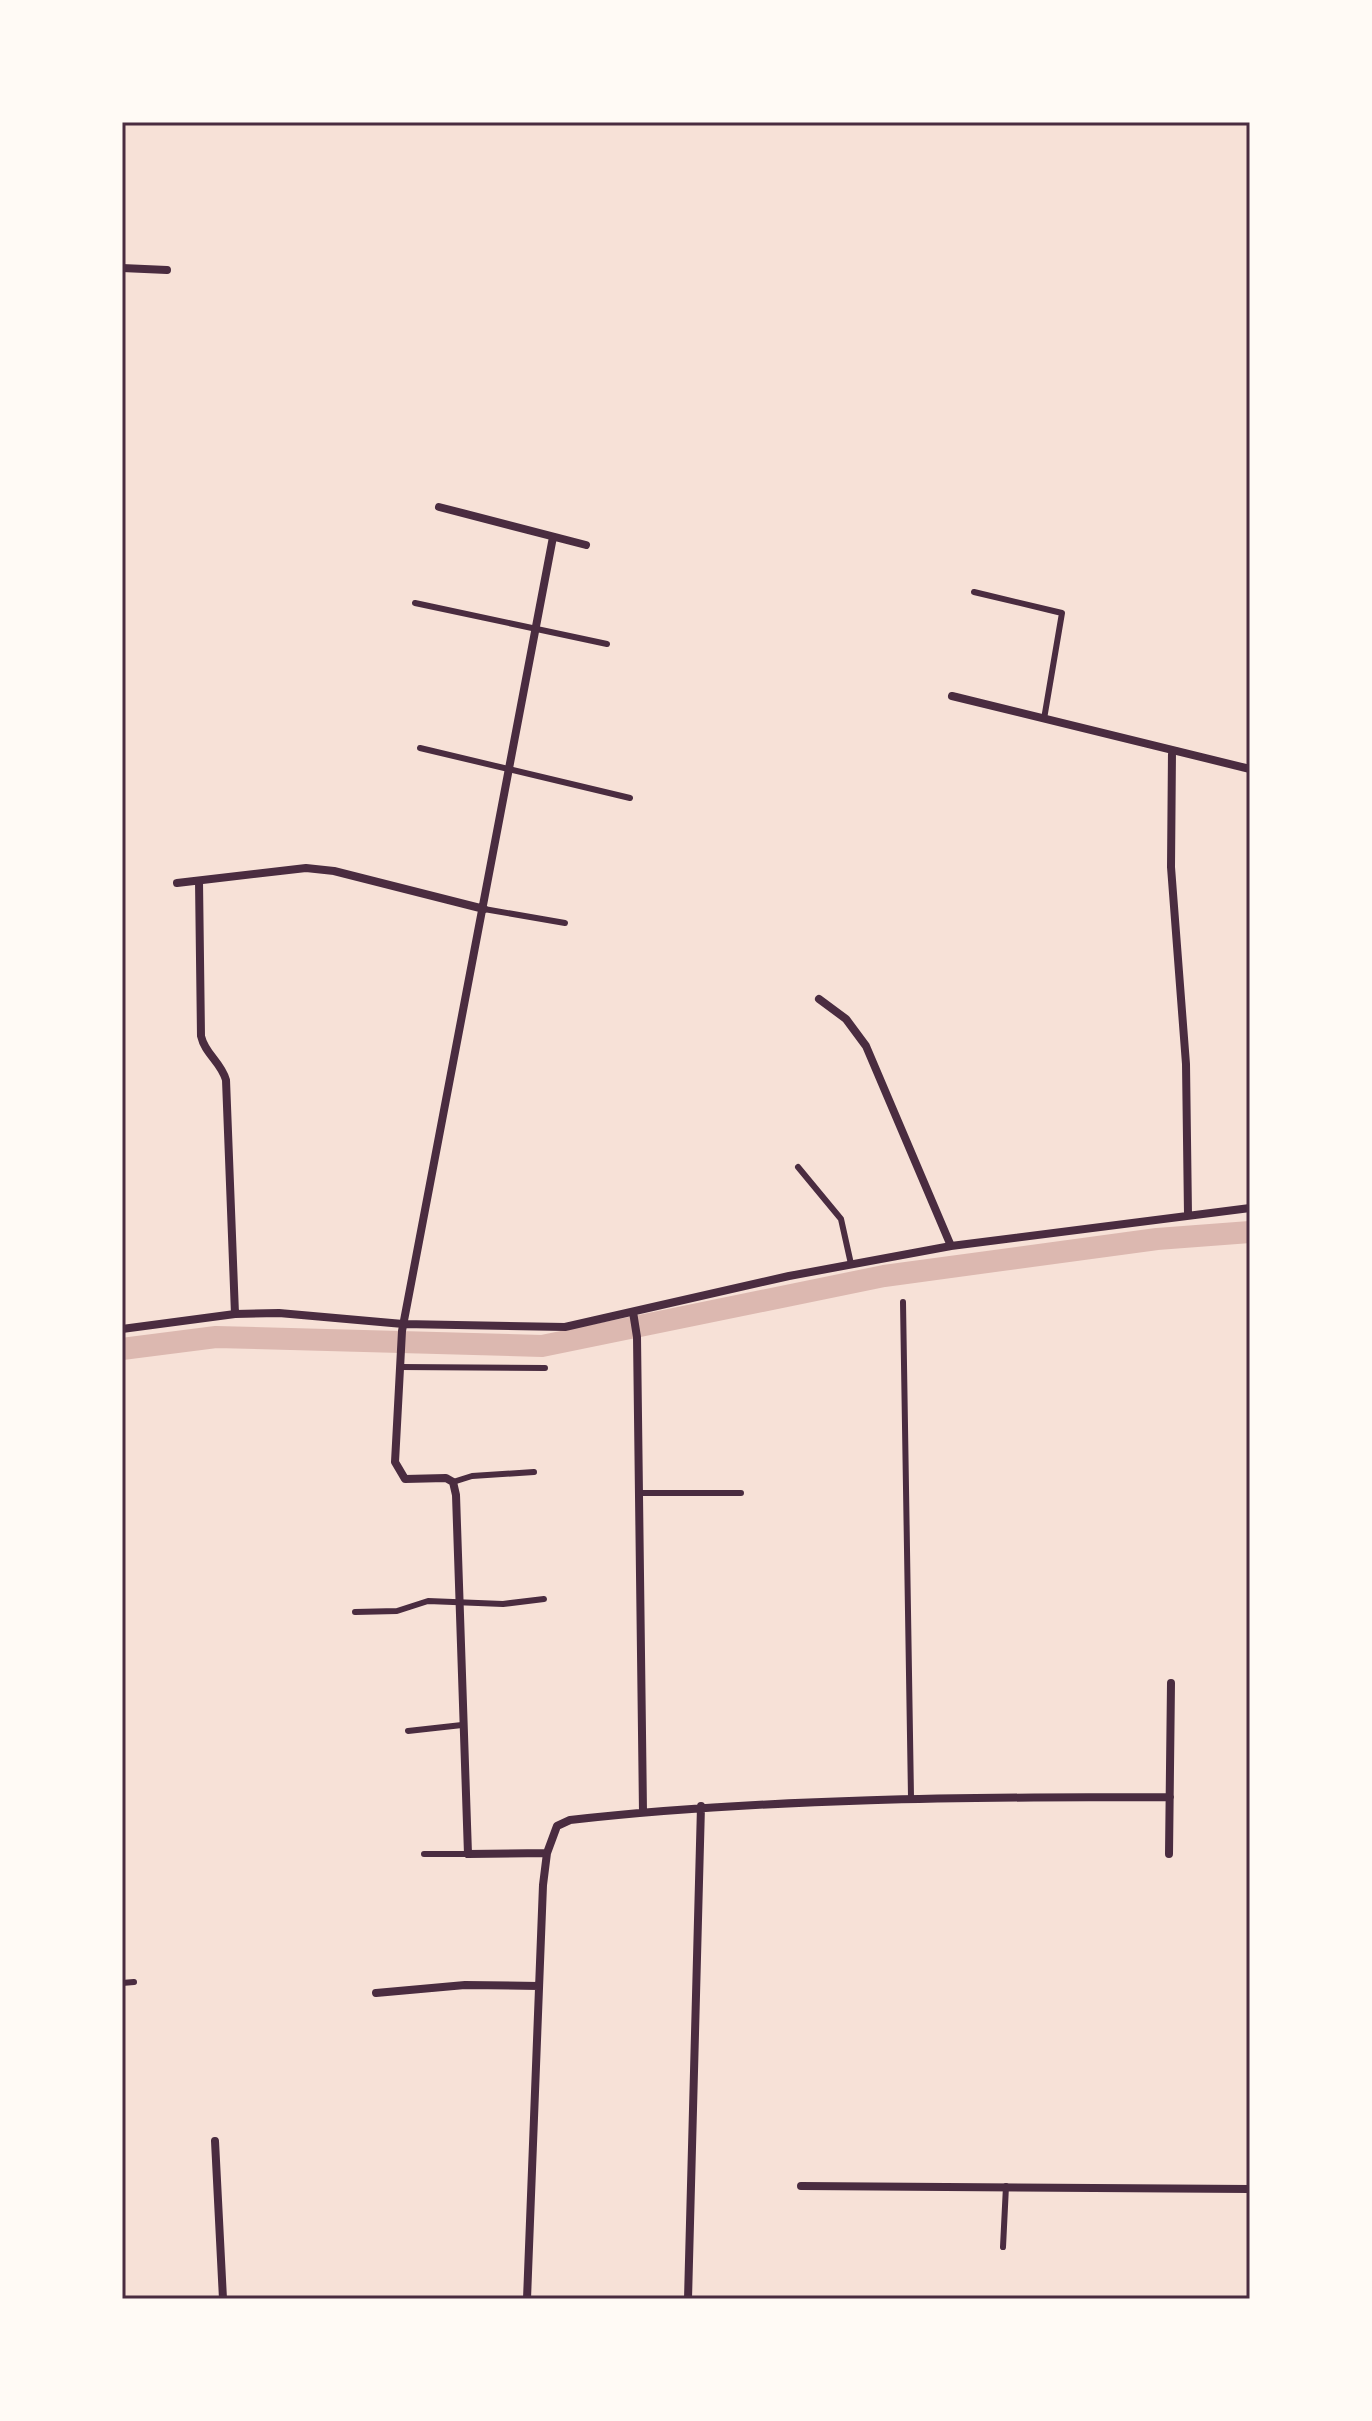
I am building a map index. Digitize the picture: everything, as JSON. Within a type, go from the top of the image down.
[{"type":"street","points":[[122,268],[167,270]]},
{"type":"street","points":[[439,507],[586,545]]},
{"type":"street","points":[[547,1853],[468,1854],[456,1495],[453,1482],[446,1478],[405,1479],[398,1471],[403,1328],[553,537]]},
{"type":"street","points":[[952,696],[1250,769]]},
{"type":"street","points":[[1172,751],[1171,867],[1186,1064],[1188,1215]]},
{"type":"street","points":[[177,883],[306,868],[334,871],[484,909]]},
{"type":"street","points":[[199,881],[201,1036],[206,1052],[220,1066],[226,1080],[235,1314]]},
{"type":"street","points":[[819,999],[846,1019],[866,1046],[951,1246]]},
{"type":"street","points":[[122,1329],[235,1314],[279,1313],[403,1328],[565,1327],[633,1316],[851,1264],[951,1246],[1250,1208]]},
{"type":"street","points":[[633,1316],[637,1337],[643,1812]]},
{"type":"street","points":[[1169,1854],[1171,1683]]},
{"type":"street","points":[[527,2299],[547,1853],[557,1826],[570,1820],[701,1806],[911,1797],[1170,1797]]},
{"type":"street","points":[[688,2299],[701,1806]]},
{"type":"street","points":[[376,1993],[465,1985],[539,1986]]},
{"type":"street","points":[[215,2141],[223,2299]]},
{"type":"street","points":[[801,2186],[1250,2189]]},
{"type":"lane","points":[[974,592],[1062,613],[1044,719]]},
{"type":"lane","points":[[415,603],[607,644]]},
{"type":"lane","points":[[420,748],[630,798]]},
{"type":"lane","points":[[484,909],[565,923]]},
{"type":"lane","points":[[798,1167],[841,1219],[851,1264]]},
{"type":"lane","points":[[903,1302],[911,1797]]},
{"type":"lane","points":[[400,1367],[545,1368]]},
{"type":"lane","points":[[453,1482],[472,1476],[534,1472]]},
{"type":"lane","points":[[640,1493],[741,1493]]},
{"type":"lane","points":[[355,1612],[397,1611],[428,1601],[459,1599],[503,1604],[544,1599]]},
{"type":"lane","points":[[408,1731],[462,1725]]},
{"type":"lane","points":[[424,1854],[468,1854]]},
{"type":"lane","points":[[122,1983],[134,1982]]},
{"type":"lane","points":[[1003,2247],[1006,2185]]},
{"type":"waterway","points":[[122,1349],[216,1337],[542,1346],[884,1276],[1157,1239],[1250,1232]]}]
